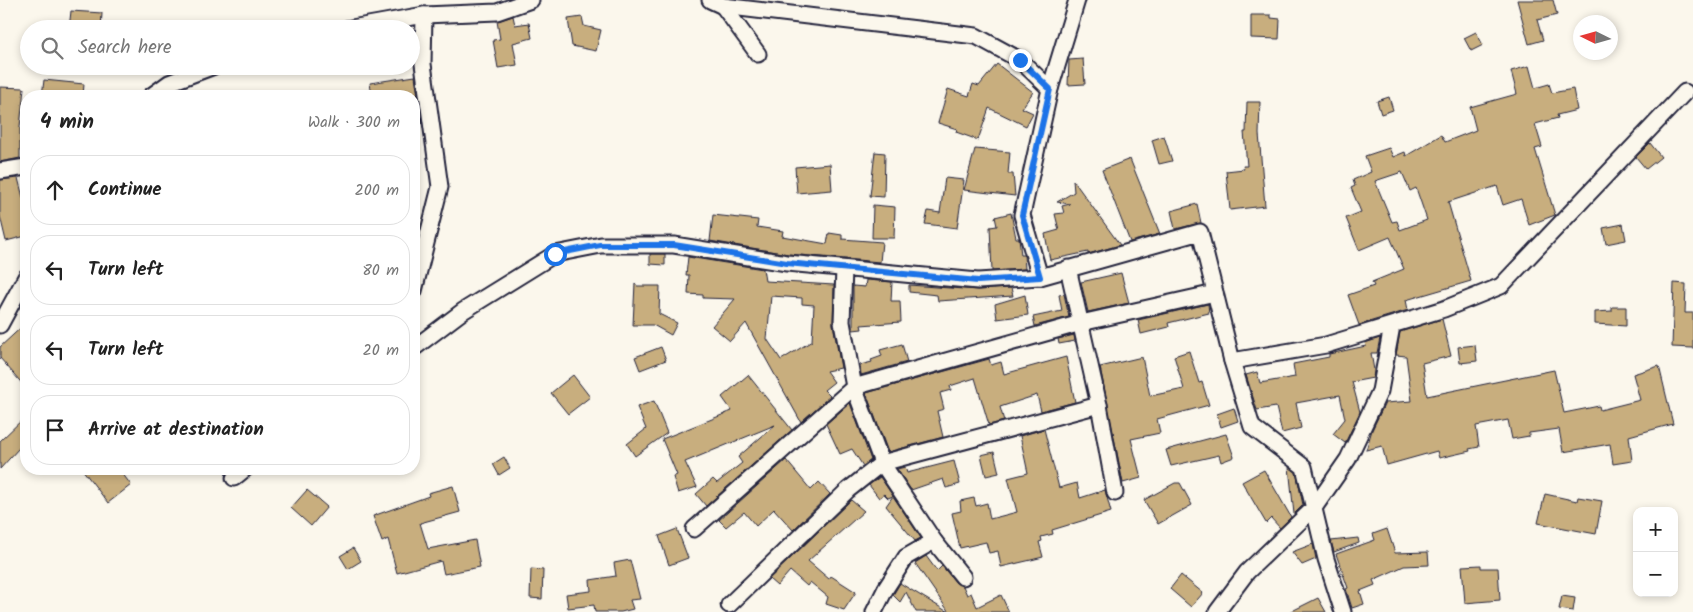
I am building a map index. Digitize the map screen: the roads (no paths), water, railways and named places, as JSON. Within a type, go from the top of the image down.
[{"type":"street","points":[[396,20],[424,15],[497,12],[530,0]]},
{"type":"street","points":[[1040,277],[1022,215],[1050,89],[1077,0]]},
{"type":"street","points":[[716,3],[976,36],[1020,60],[1050,89]]},
{"type":"street","points":[[716,3],[758,54]]},
{"type":"street","points":[[420,267],[440,187],[423,64],[424,15]]},
{"type":"street","points":[[159,90],[169,82],[189,75]]},
{"type":"street","points":[[1232,361],[1326,345],[1392,326],[1501,286],[1685,92]]},
{"type":"street","points":[[0,171],[20,168]]},
{"type":"street","points":[[420,343],[463,311],[555,254],[600,245],[674,245],[787,263],[978,281],[1040,277],[1200,232],[1232,361],[1252,427],[1304,467],[1326,559],[1343,612]]},
{"type":"street","points":[[1068,268],[1099,405],[1115,493]]},
{"type":"street","points":[[844,269],[842,322],[854,387],[882,463],[934,540],[963,577]]},
{"type":"street","points":[[0,325],[20,288]]},
{"type":"street","points":[[694,530],[854,387],[1081,323],[1214,293]]},
{"type":"street","points":[[1217,612],[1247,572],[1314,508],[1348,459],[1380,391],[1392,326]]},
{"type":"street","points":[[729,605],[848,490],[882,463],[1099,405]]},
{"type":"street","points":[[874,612],[906,557],[934,540]]}]
